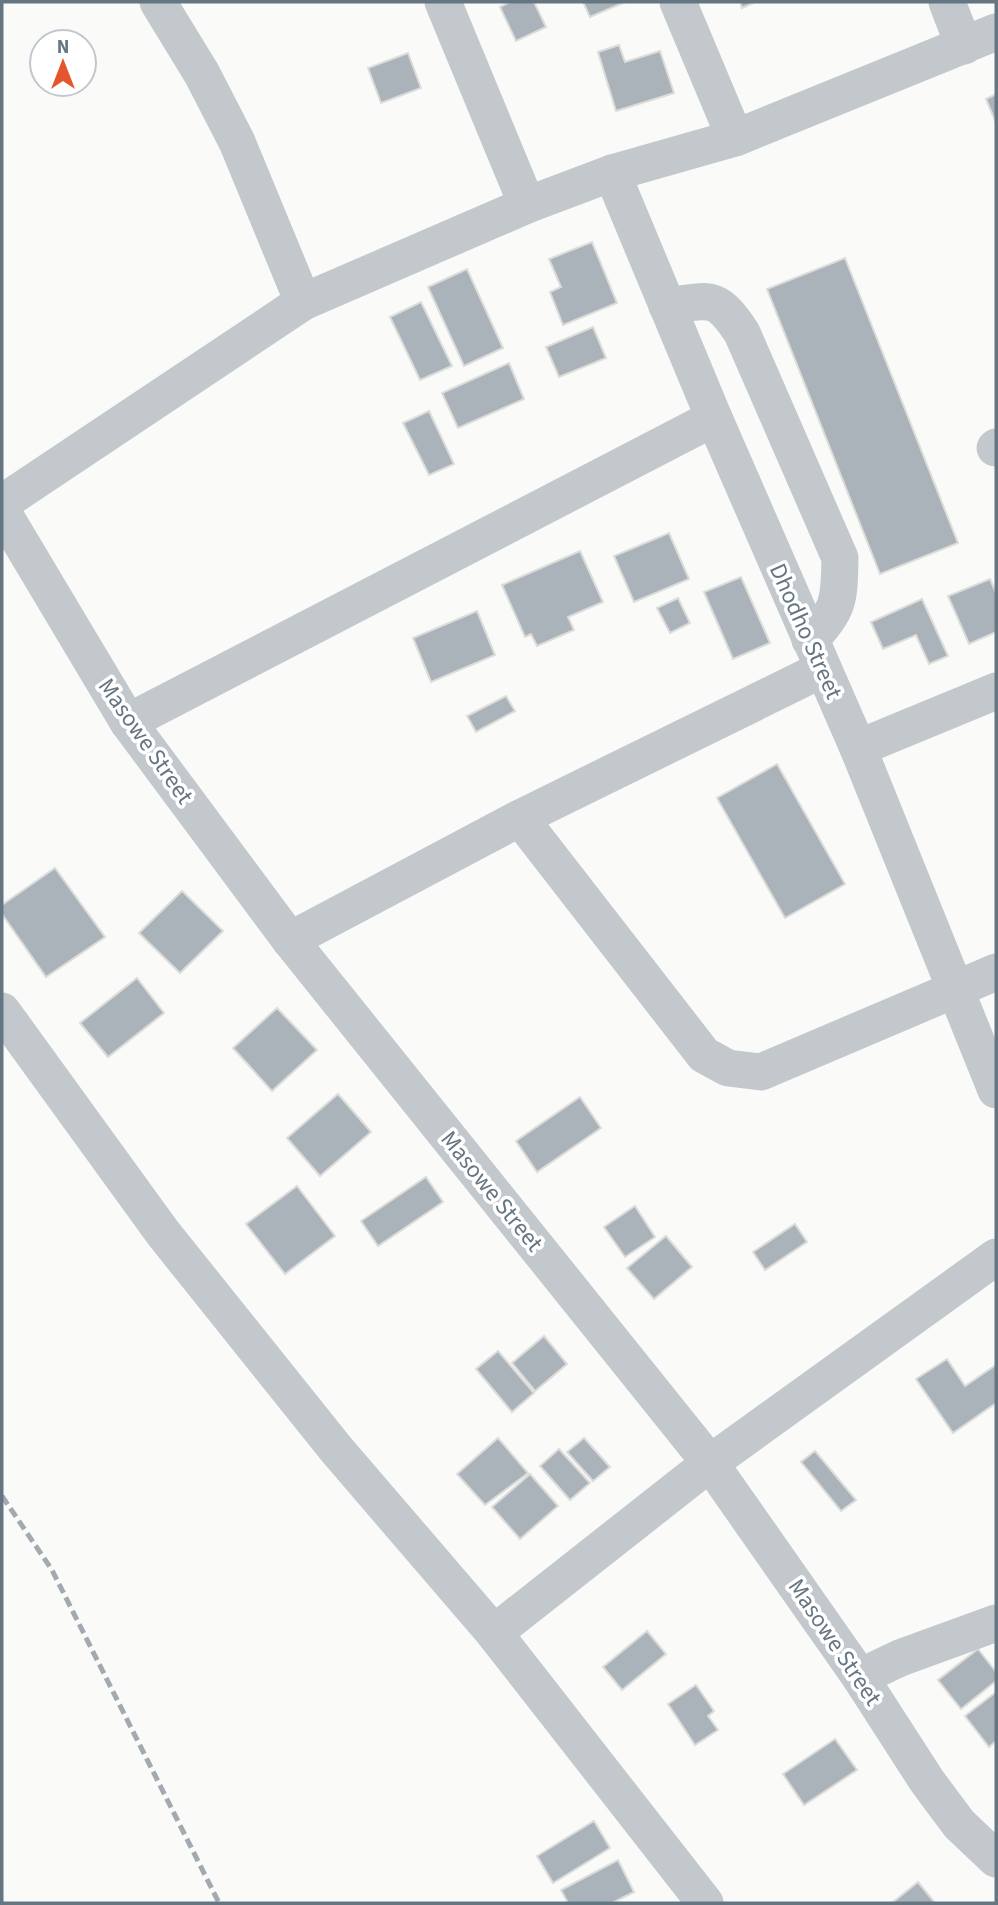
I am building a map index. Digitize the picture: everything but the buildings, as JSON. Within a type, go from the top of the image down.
[{"type":"street","points":[[158,2],[202,74],[237,142],[303,302]]},
{"type":"street","points":[[443,2],[527,205]]},
{"type":"street","points":[[678,2],[735,138]]},
{"type":"street","points":[[2,503],[303,302],[527,205],[612,173],[735,138],[980,39],[947,2]]},
{"type":"street","name":"Dhodho Street","points":[[612,173],[714,418],[859,748],[996,1090]]},
{"type":"street","points":[[290,940],[520,818],[816,654],[839,594],[840,558],[742,333],[730,315],[724,307],[706,301],[667,306]]},
{"type":"street","points":[[128,722],[714,418]]},
{"type":"street","name":"Masowe Street","points":[[2,512],[128,722],[290,940],[710,1463],[860,1677],[927,1781],[959,1824],[996,1858]]},
{"type":"street","points":[[859,748],[996,691]]},
{"type":"street","points":[[520,818],[704,1055],[728,1068],[761,1072],[996,972]]},
{"type":"street","points":[[2,1011],[163,1233],[336,1449],[494,1633],[705,1903]]},
{"type":"street","points":[[494,1633],[710,1463],[996,1257]]},
{"type":"street","points":[[860,1677],[900,1658],[996,1623]]},
{"type":"railway","points":[[2,1496],[52,1570],[219,1903]]}]
